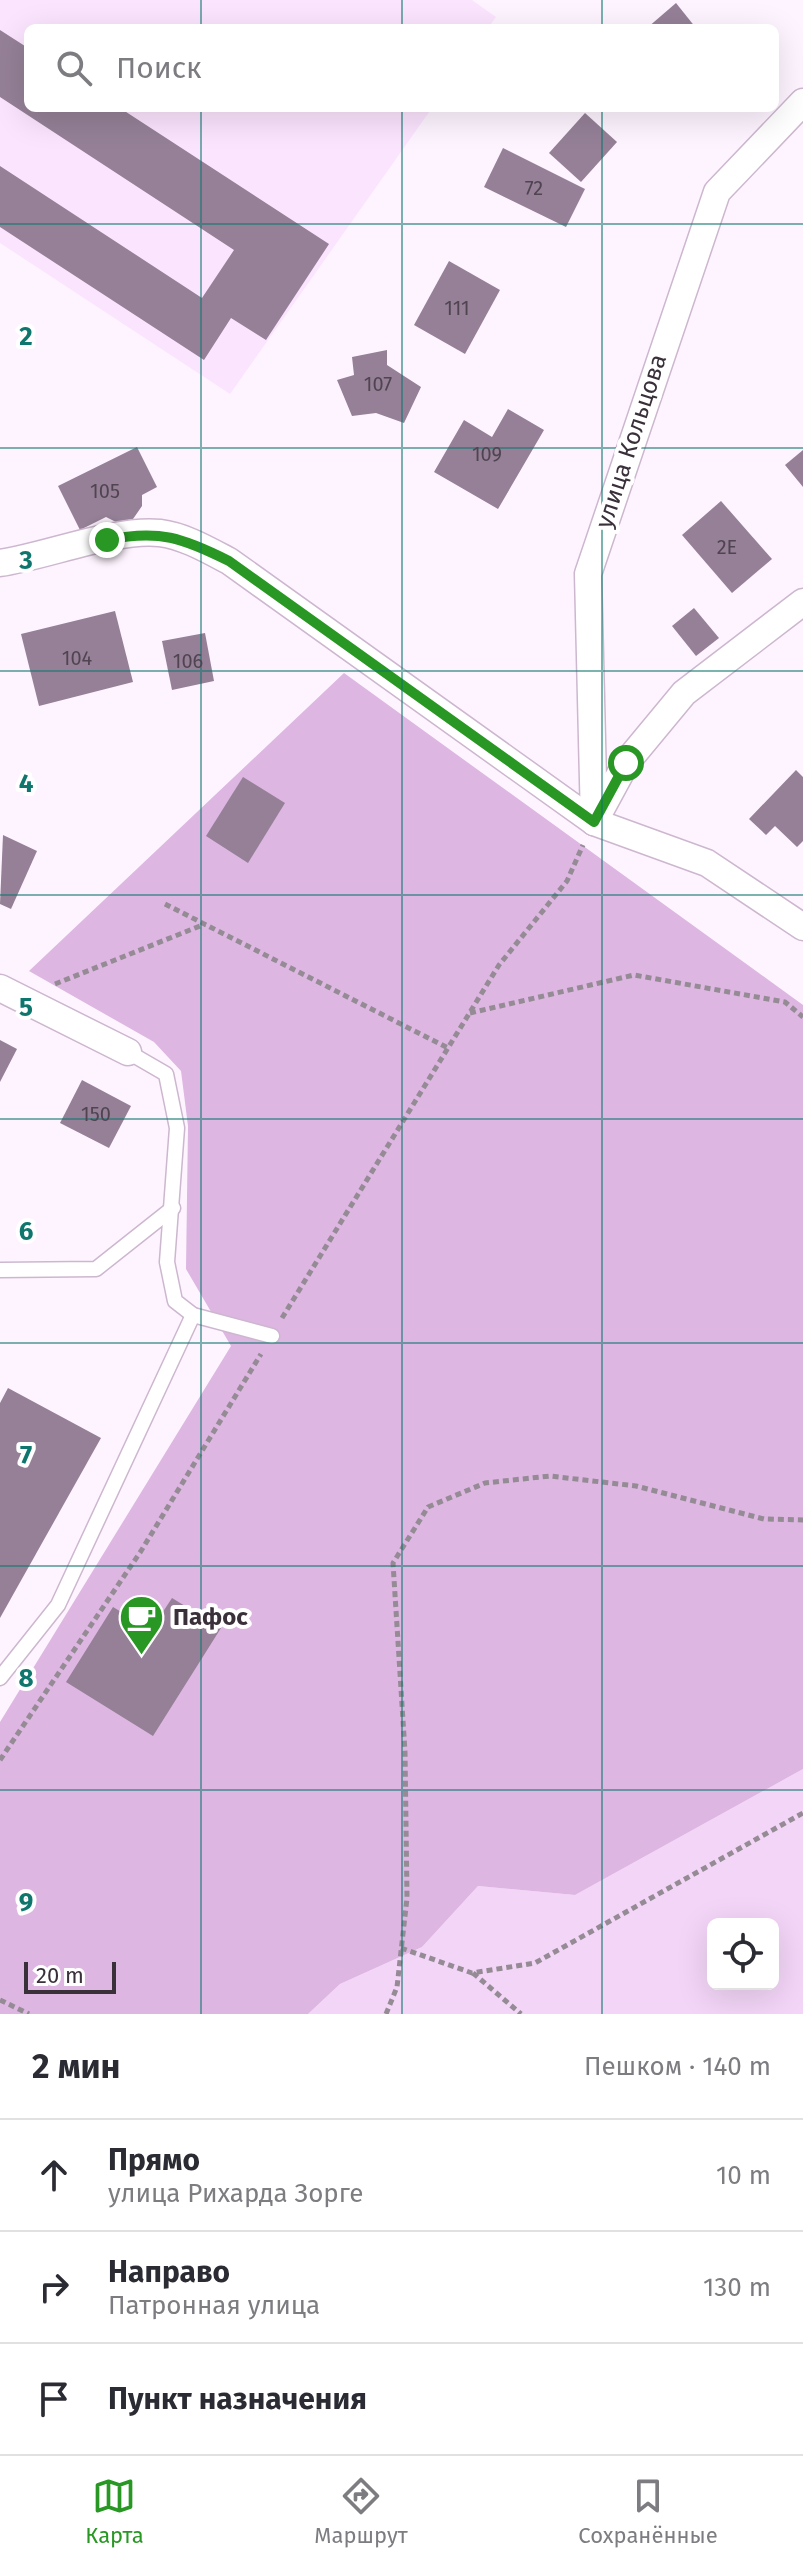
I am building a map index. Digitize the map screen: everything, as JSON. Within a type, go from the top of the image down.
[{"type":"street","name":"улица Кольцова","points":[[594,822],[588,574],[717,192],[803,102]]},
{"type":"street","points":[[0,563],[132,535],[160,533],[192,542],[229,561],[594,822],[707,863],[803,927]]},
{"type":"street","points":[[594,822],[626,763],[684,693],[803,602]]},
{"type":"street","points":[[10,993],[128,1052]]},
{"type":"lane","points":[[128,1052],[166,1074],[177,1128],[167,1262],[175,1301],[193,1315],[272,1336]]},
{"type":"lane","points":[[0,1270],[96,1269],[173,1208]]},
{"type":"lane","points":[[0,1678],[58,1605],[193,1315]]},
{"type":"path","points":[[0,1760],[141,1551],[499,965],[567,881],[594,822]]},
{"type":"path","points":[[165,904],[448,1048]]},
{"type":"path","points":[[10,993],[205,924]]},
{"type":"path","points":[[469,1013],[634,975],[785,1002],[803,1017]]},
{"type":"path","points":[[386,2014],[397,1987],[407,1898],[405,1752],[393,1563],[428,1507],[485,1483],[550,1476],[636,1486],[764,1519],[803,1520]]},
{"type":"path","points":[[472,1973],[535,1963],[803,1813]]},
{"type":"path","points":[[401,1948],[472,1973],[521,2014]]},
{"type":"path","points":[[0,2000],[29,2014]]},
{"type":"shaded area","points":[[0,0],[472,0],[496,17],[491,24],[24,24],[24,112],[429,112],[230,394],[0,243]]},
{"type":"shaded area","points":[[344,673],[803,1005],[803,1769],[575,1895],[478,1886],[422,1947],[340,1984],[308,2014],[0,2014],[0,1722],[231,1346],[186,1269],[188,1126],[181,1071],[154,1042],[29,971]]},
{"type":"shaded area","points":[[803,1769],[803,2014],[308,2014],[340,1984],[422,1947],[478,1886],[575,1895]]},
{"type":"building","points":[[676,3],[693,24],[652,24]]},
{"type":"building","points":[[0,30],[24,45],[24,112],[126,112],[329,244],[266,340],[231,318],[204,360],[0,227],[0,166],[202,298],[234,250],[0,97]]},
{"type":"building","points":[[585,113],[617,142],[581,182],[549,153]]},
{"type":"building","points":[[503,148],[585,189],[566,227],[484,187]]},
{"type":"building","points":[[449,261],[500,290],[465,354],[414,325]]},
{"type":"building","points":[[387,350],[387,365],[421,387],[404,423],[376,413],[352,416],[337,380],[354,375],[352,357]]},
{"type":"building","points":[[508,409],[544,430],[498,509],[434,472],[464,420],[492,437]]},
{"type":"building","points":[[137,447],[157,487],[142,495],[142,506],[133,519],[116,522],[106,517],[80,530],[58,486]]},
{"type":"building","points":[[803,450],[803,487],[785,465]]},
{"type":"building","points":[[721,501],[772,559],[732,593],[682,535]]},
{"type":"building","points":[[694,608],[719,638],[696,656],[672,626]]},
{"type":"building","points":[[115,611],[133,682],[39,706],[21,634]]},
{"type":"building","points":[[205,633],[214,681],[172,690],[162,641]]},
{"type":"building","points":[[796,770],[803,777],[803,841],[797,847],[775,826],[766,835],[749,819]]},
{"type":"building","points":[[243,777],[285,803],[248,863],[206,836]]},
{"type":"building","points":[[3,835],[37,851],[11,909],[0,904]]},
{"type":"building","points":[[0,1040],[17,1049],[0,1082]]},
{"type":"building","points":[[82,1080],[131,1106],[109,1148],[60,1123]]},
{"type":"building","points":[[8,1388],[101,1438],[0,1618],[0,1403]]},
{"type":"building","name":"Пафос","points":[[172,1598],[221,1628],[153,1736],[66,1682],[113,1607],[151,1630]]},
{"type":"place","name":"Пафос","points":[[142,1656]]},
{"type":"route","points":[[107,540],[160,533],[192,542],[229,561],[594,822],[626,763]]}]
